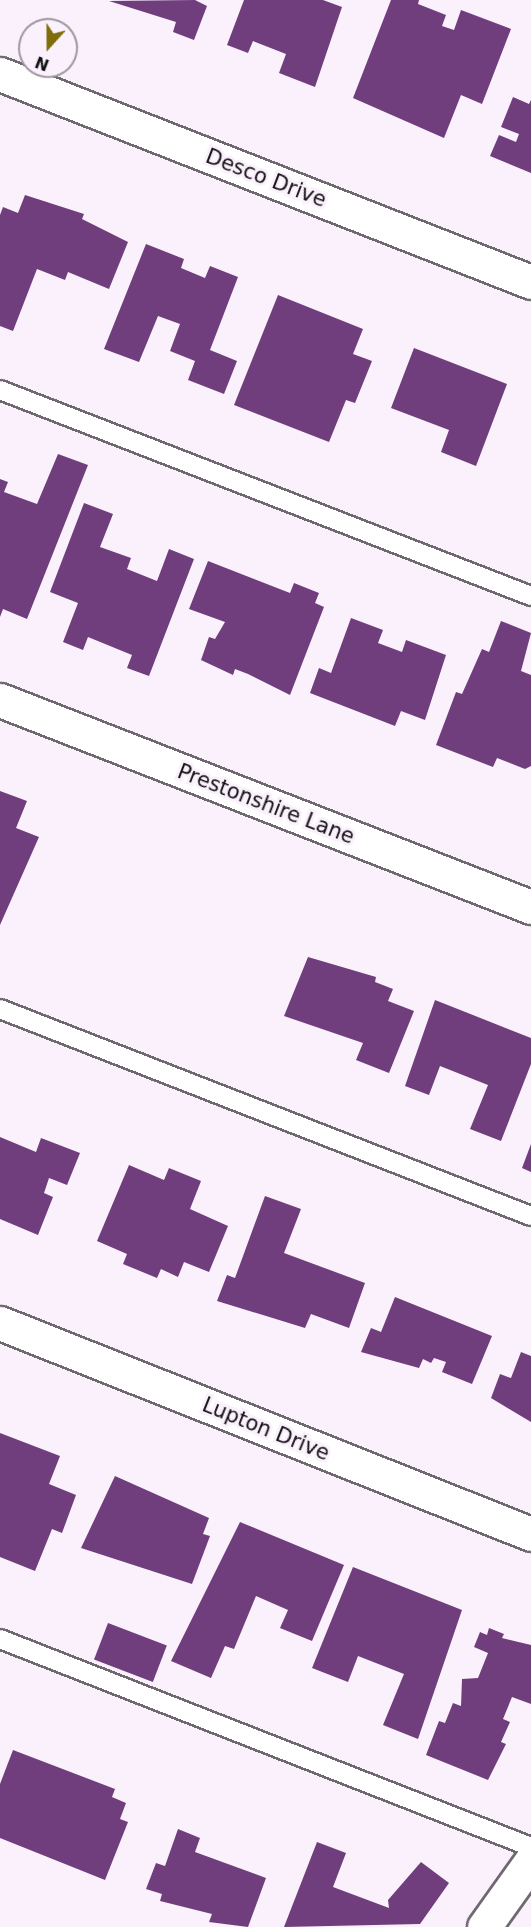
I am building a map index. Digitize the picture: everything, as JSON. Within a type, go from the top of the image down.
[{"type":"street","name":"Desco Drive","points":[[0,74],[531,282]]},
{"type":"street","name":"Prestonshire Lane","points":[[0,700],[531,907]]},
{"type":"street","name":"Lupton Drive","points":[[0,1323],[531,1534]]},
{"type":"street","points":[[484,1927],[531,1861]]},
{"type":"lane","points":[[0,390],[531,596]]},
{"type":"lane","points":[[0,1009],[531,1216]]},
{"type":"lane","points":[[0,1639],[531,1847]]},
{"type":"building","points":[[195,0],[207,6],[194,40],[173,32],[176,22],[109,1]]},
{"type":"building","points":[[244,0],[323,0],[342,7],[315,87],[279,73],[286,54],[253,41],[248,53],[227,45]]},
{"type":"building","points":[[391,0],[419,0],[418,4],[446,15],[442,26],[454,30],[461,10],[511,29],[482,104],[461,95],[444,138],[353,98]]},
{"type":"building","points":[[513,97],[529,104],[531,100],[531,173],[490,156],[499,135],[516,142],[519,134],[501,127]]},
{"type":"building","points":[[25,195],[84,214],[82,219],[128,242],[109,289],[68,272],[65,280],[37,269],[13,331],[0,326],[0,215],[3,207],[18,213]]},
{"type":"building","points":[[146,244],[184,259],[181,268],[205,278],[210,266],[238,277],[210,350],[237,361],[224,394],[188,380],[195,361],[170,351],[180,324],[158,316],[139,362],[104,349]]},
{"type":"building","points":[[278,295],[363,329],[353,354],[372,361],[355,403],[346,400],[329,442],[234,405]]},
{"type":"building","points":[[414,348],[507,384],[476,466],[441,452],[449,430],[391,408]]},
{"type":"building","points":[[58,454],[88,465],[27,619],[3,609],[0,617],[0,479],[8,482],[4,492],[37,504]]},
{"type":"building","points":[[84,503],[113,514],[100,547],[131,558],[127,569],[157,581],[169,549],[194,559],[149,676],[127,668],[132,655],[88,637],[83,650],[63,642],[78,603],[50,592]]},
{"type":"building","points":[[208,561],[290,593],[294,583],[319,593],[315,603],[324,607],[290,695],[248,674],[235,669],[233,675],[201,660],[209,637],[215,639],[225,622],[189,609]]},
{"type":"building","points":[[351,618],[383,630],[378,643],[402,652],[406,640],[446,655],[425,720],[401,711],[395,726],[310,693],[319,668],[331,673]]},
{"type":"building","points":[[501,621],[531,633],[521,671],[531,675],[531,766],[525,769],[497,758],[493,767],[436,745],[456,692],[462,694],[482,649],[489,652]]},
{"type":"building","points":[[0,791],[27,801],[16,828],[39,837],[0,925]]},
{"type":"building","points":[[308,957],[376,977],[375,982],[393,989],[388,1001],[414,1011],[389,1073],[356,1060],[363,1043],[284,1016]]},
{"type":"building","points":[[435,1000],[531,1038],[531,1064],[501,1141],[470,1129],[488,1085],[440,1066],[429,1095],[405,1086]]},
{"type":"building","points":[[0,1137],[36,1152],[41,1138],[80,1153],[67,1185],[49,1178],[44,1193],[53,1197],[38,1235],[0,1219]]},
{"type":"building","points":[[531,1144],[531,1172],[522,1168]]},
{"type":"building","points":[[129,1165],[164,1180],[169,1168],[201,1181],[190,1209],[228,1226],[209,1272],[184,1262],[178,1277],[161,1269],[157,1278],[123,1264],[127,1254],[97,1241]]},
{"type":"building","points":[[265,1196],[301,1209],[284,1253],[365,1283],[349,1328],[311,1314],[305,1328],[217,1301],[227,1275],[235,1278]]},
{"type":"building","points":[[395,1297],[492,1336],[472,1384],[442,1372],[446,1362],[434,1358],[431,1363],[423,1359],[419,1368],[361,1352],[371,1328],[381,1332]]},
{"type":"building","points":[[521,1352],[531,1356],[531,1422],[491,1398],[500,1374],[511,1378]]},
{"type":"building","points":[[0,1433],[60,1456],[49,1484],[76,1495],[62,1533],[52,1529],[35,1571],[0,1557]]},
{"type":"building","points":[[115,1476],[209,1518],[203,1534],[210,1536],[192,1584],[81,1548]]},
{"type":"building","points":[[240,1522],[344,1565],[312,1641],[280,1628],[288,1610],[256,1596],[234,1649],[225,1646],[211,1678],[171,1661]]},
{"type":"building","points":[[353,1567],[462,1610],[418,1739],[383,1725],[404,1674],[358,1656],[348,1682],[312,1668]]},
{"type":"building","points":[[108,1623],[167,1646],[153,1682],[94,1659]]},
{"type":"building","points":[[489,1628],[504,1634],[502,1638],[531,1645],[531,1704],[512,1697],[503,1719],[510,1722],[501,1742],[506,1744],[488,1780],[426,1755],[439,1721],[445,1723],[453,1703],[461,1706],[462,1679],[478,1678],[488,1653],[474,1647],[480,1632],[487,1635]]},
{"type":"building","points":[[13,1750],[115,1789],[112,1797],[126,1803],[120,1819],[128,1822],[105,1880],[0,1838],[0,1784]]},
{"type":"building","points":[[178,1829],[200,1838],[195,1852],[266,1878],[248,1927],[209,1922],[212,1914],[160,1901],[162,1894],[146,1889],[156,1863],[165,1866]]},
{"type":"building","points":[[317,1842],[346,1853],[333,1887],[389,1908],[388,1900],[421,1862],[449,1883],[420,1924],[284,1927]]}]
